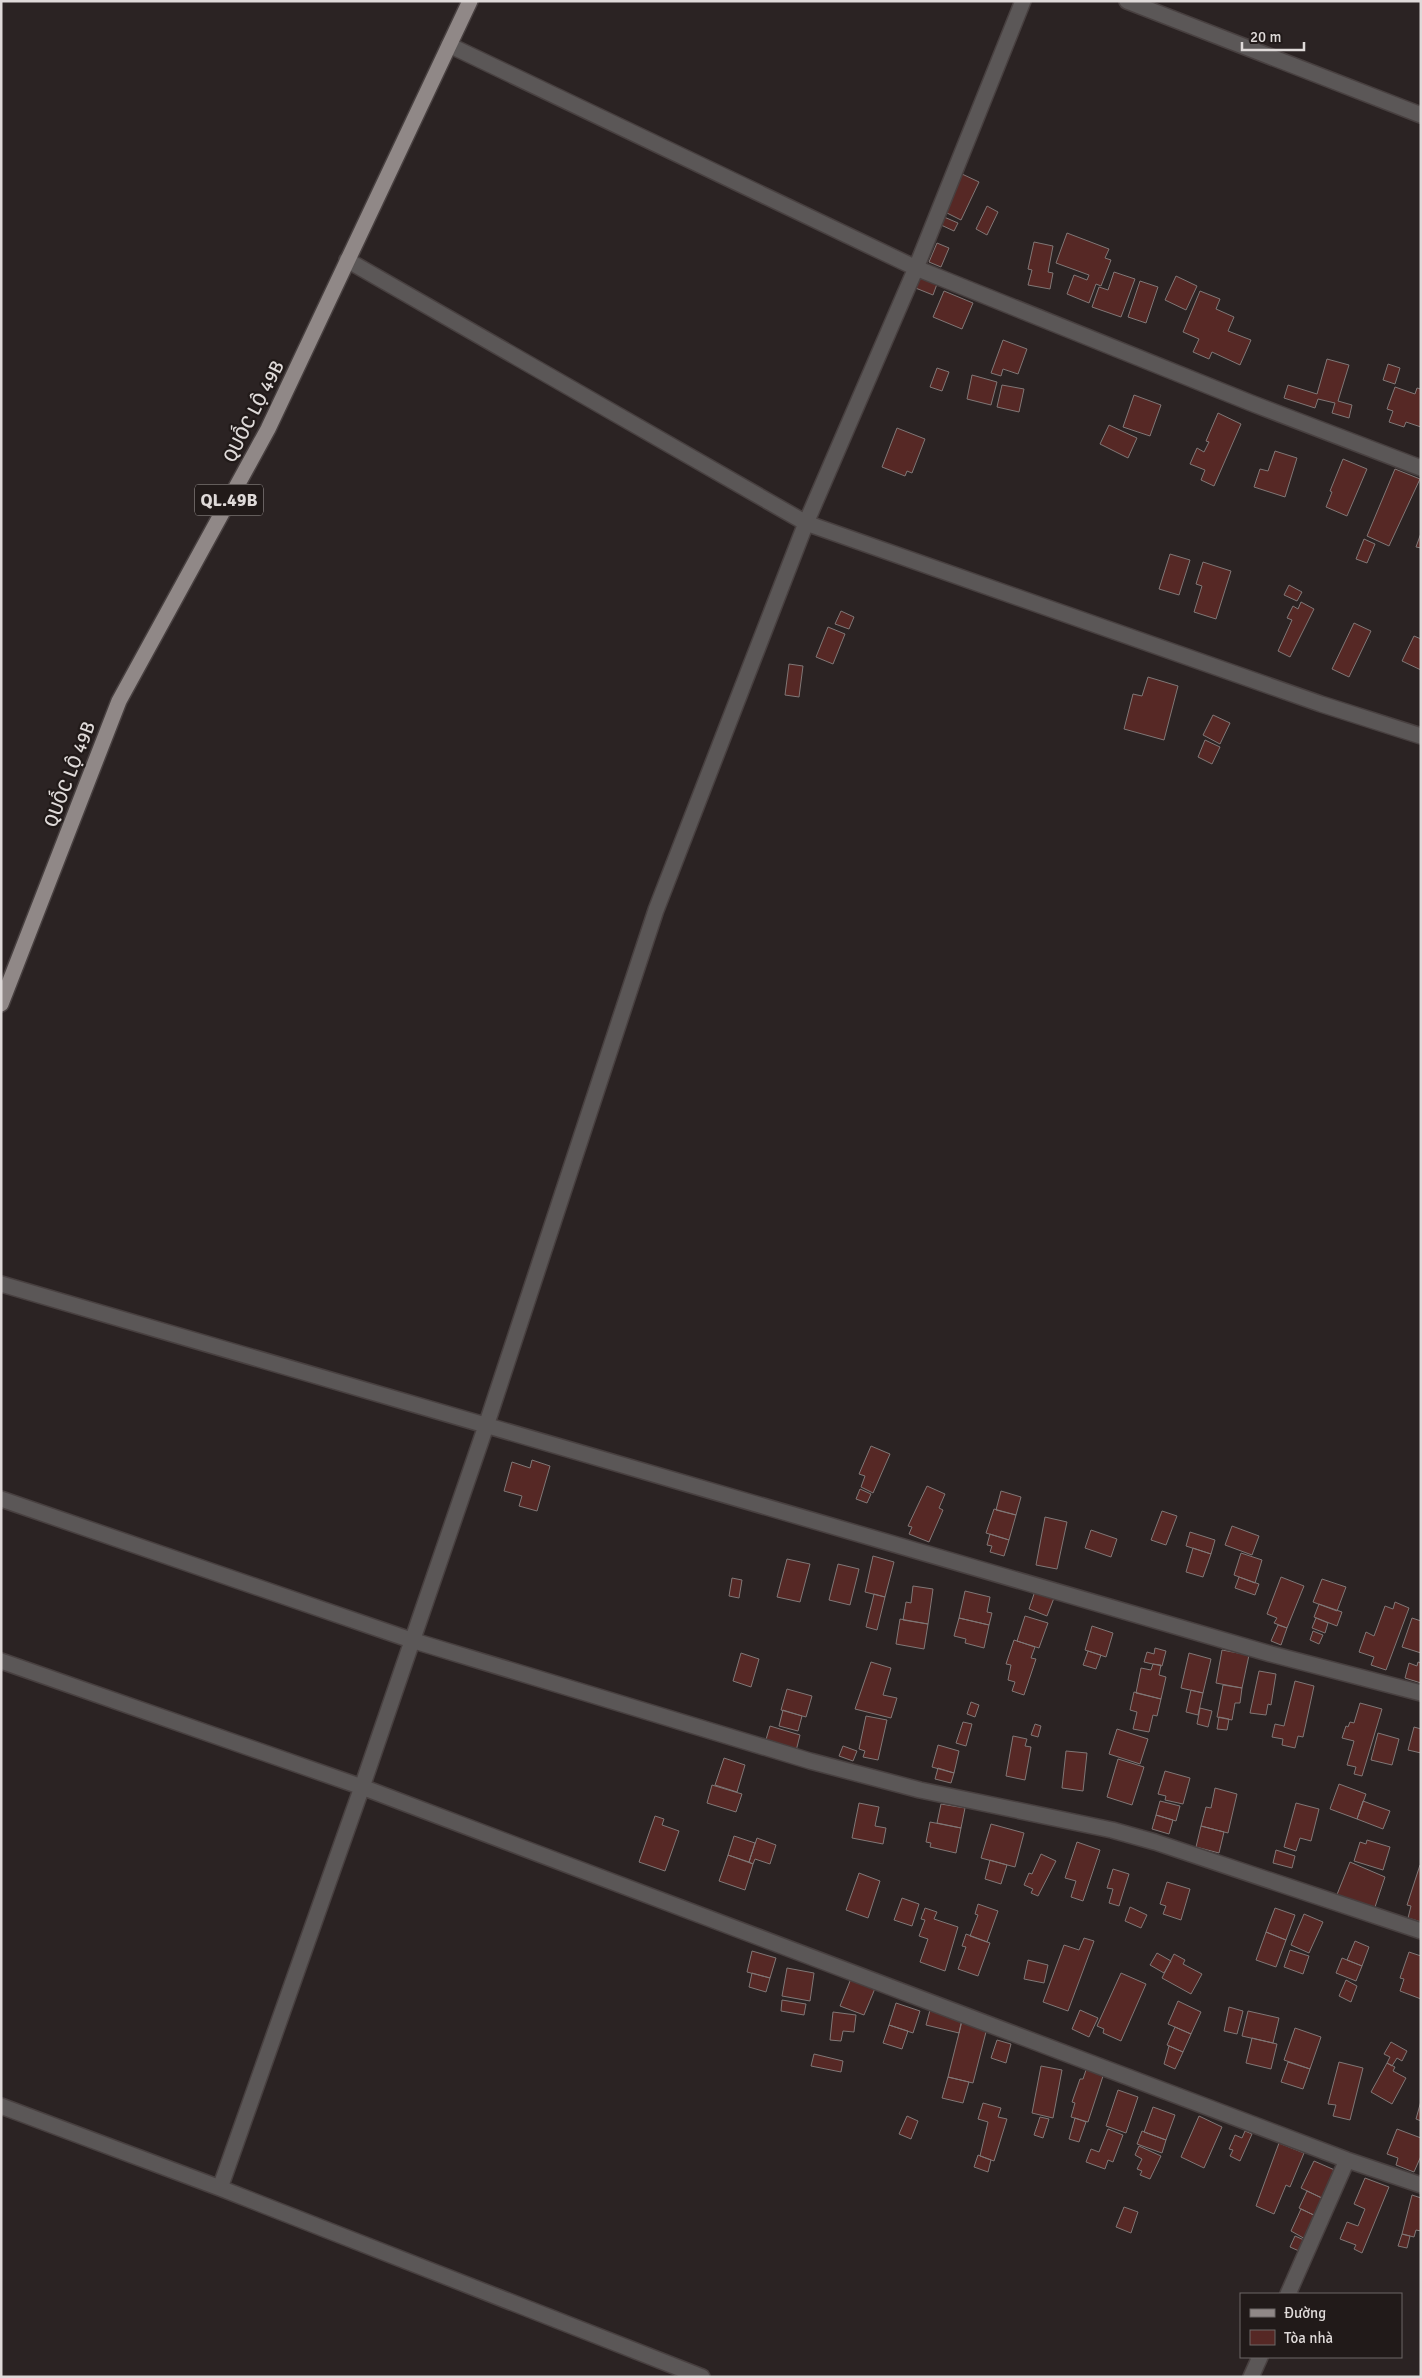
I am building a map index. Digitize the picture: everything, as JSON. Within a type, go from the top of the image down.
[{"type":"main road","name":"QUỐC LỘ 49B","points":[[1,1004],[119,701],[268,428],[469,2]]},
{"type":"street","points":[[220,2188],[362,1787],[487,1423],[656,910],[806,523],[916,268],[1023,1]]},
{"type":"street","points":[[1127,1],[1421,115]]},
{"type":"street","points":[[449,45],[916,268],[1251,403],[1421,468]]},
{"type":"street","points":[[347,260],[806,523],[1321,704],[1421,736]]},
{"type":"street","points":[[1,1284],[487,1423],[1271,1654],[1421,1693]]},
{"type":"street","points":[[1,1499],[411,1640],[819,1764],[920,1790],[1112,1830],[1155,1842],[1421,1931]]},
{"type":"street","points":[[1,1661],[362,1787],[1347,2160],[1421,2185]]},
{"type":"street","points":[[1,2106],[220,2188],[702,2377]]},
{"type":"street","points":[[1288,2293],[1347,2160]]},
{"type":"street","points":[[1251,2377],[1260,2358]]},
{"type":"building","points":[[962,174],[979,182],[961,220],[945,212]]},
{"type":"building","points":[[987,206],[998,212],[987,235],[976,229]]},
{"type":"building","points":[[944,217],[958,223],[954,231],[941,225]]},
{"type":"building","points":[[1067,233],[1109,249],[1105,258],[1111,260],[1101,286],[1096,284],[1089,303],[1067,294],[1074,275],[1087,280],[1089,275],[1056,263]]},
{"type":"building","points":[[1034,242],[1053,246],[1048,272],[1053,273],[1050,289],[1028,285],[1032,270],[1028,269]]},
{"type":"building","points":[[937,243],[949,248],[941,267],[929,262]]},
{"type":"building","points":[[1114,272],[1135,279],[1121,317],[1092,307],[1099,287],[1108,290]]},
{"type":"building","points":[[918,276],[937,284],[933,295],[913,287]]},
{"type":"building","points":[[1176,276],[1197,286],[1186,310],[1165,300]]},
{"type":"building","points":[[1140,281],[1158,287],[1146,323],[1128,317]]},
{"type":"building","points":[[944,291],[973,303],[962,329],[933,317]]},
{"type":"building","points":[[1200,291],[1220,299],[1216,309],[1234,317],[1228,331],[1251,340],[1240,365],[1212,352],[1209,359],[1193,352],[1199,339],[1183,332]]},
{"type":"building","points":[[1003,340],[1027,349],[1018,374],[1003,369],[1001,376],[991,373]]},
{"type":"building","points":[[1327,359],[1349,365],[1338,401],[1352,405],[1349,418],[1332,413],[1335,403],[1318,399],[1315,408],[1284,398],[1288,385],[1317,394]]},
{"type":"building","points":[[1388,364],[1400,368],[1395,384],[1383,380]]},
{"type":"building","points":[[937,368],[949,372],[942,391],[930,387]]},
{"type":"building","points":[[972,375],[997,382],[991,405],[967,399]]},
{"type":"building","points":[[1002,385],[1024,389],[1019,412],[997,407]]},
{"type":"building","points":[[1395,387],[1415,394],[1417,388],[1421,389],[1421,427],[1406,422],[1404,427],[1389,422],[1393,411],[1387,409]]},
{"type":"building","points":[[1134,395],[1161,405],[1150,436],[1123,427]]},
{"type":"building","points":[[1218,413],[1241,424],[1214,486],[1201,480],[1205,470],[1190,464],[1197,448],[1204,452],[1209,442],[1206,441]]},
{"type":"building","points":[[1109,425],[1137,438],[1128,458],[1100,444]]},
{"type":"building","points":[[897,428],[925,439],[912,473],[907,471],[905,476],[882,467]]},
{"type":"building","points":[[1275,451],[1297,458],[1285,497],[1254,487],[1260,469],[1268,471]]},
{"type":"building","points":[[1343,459],[1367,469],[1347,516],[1326,507],[1332,492],[1330,491]]},
{"type":"building","points":[[1395,469],[1420,479],[1389,546],[1367,536]]},
{"type":"building","points":[[1421,533],[1421,548],[1416,547]]},
{"type":"building","points":[[1364,539],[1375,544],[1367,563],[1356,559]]},
{"type":"building","points":[[1170,554],[1190,560],[1179,595],[1159,589]]},
{"type":"building","points":[[1203,562],[1231,571],[1216,619],[1194,612],[1202,586],[1196,584]]},
{"type":"building","points":[[1289,585],[1302,592],[1297,601],[1284,595]]},
{"type":"building","points":[[1301,602],[1314,609],[1290,657],[1278,651],[1292,620],[1287,618],[1293,606],[1298,609]]},
{"type":"building","points":[[841,611],[854,617],[849,629],[835,624]]},
{"type":"building","points":[[1354,623],[1371,631],[1349,677],[1332,669]]},
{"type":"building","points":[[828,627],[845,634],[833,664],[816,657]]},
{"type":"building","points":[[1414,636],[1421,639],[1421,670],[1402,661]]},
{"type":"building","points":[[789,664],[803,666],[799,697],[785,695]]},
{"type":"building","points":[[1148,677],[1178,686],[1164,740],[1124,729],[1133,694],[1142,696]]},
{"type":"building","points":[[1213,715],[1230,723],[1220,744],[1203,735]]},
{"type":"building","points":[[1205,740],[1220,747],[1212,764],[1198,757]]},
{"type":"building","points":[[871,1446],[890,1454],[873,1493],[861,1487],[865,1476],[859,1474]]},
{"type":"building","points":[[532,1460],[550,1466],[537,1511],[519,1506],[522,1496],[504,1491],[512,1462],[530,1468]]},
{"type":"building","points":[[927,1486],[945,1494],[939,1508],[943,1510],[929,1542],[909,1534],[912,1527],[908,1526]]},
{"type":"building","points":[[860,1489],[871,1494],[867,1503],[856,1499]]},
{"type":"building","points":[[1001,1491],[1021,1497],[1016,1515],[996,1510]]},
{"type":"building","points":[[994,1509],[1016,1515],[1009,1540],[986,1533]]},
{"type":"building","points":[[1162,1511],[1177,1516],[1166,1545],[1151,1540]]},
{"type":"building","points":[[1045,1517],[1067,1522],[1057,1569],[1036,1565]]},
{"type":"building","points":[[1232,1526],[1259,1536],[1252,1555],[1225,1545]]},
{"type":"building","points":[[1091,1530],[1117,1539],[1111,1557],[1085,1548]]},
{"type":"building","points":[[1190,1532],[1215,1540],[1211,1554],[1186,1546]]},
{"type":"building","points":[[990,1534],[1009,1540],[1004,1556],[990,1552],[992,1546],[987,1545]]},
{"type":"building","points":[[1193,1548],[1211,1554],[1203,1577],[1186,1572]]},
{"type":"building","points":[[1241,1553],[1262,1560],[1255,1583],[1234,1575]]},
{"type":"building","points":[[873,1556],[894,1562],[885,1597],[865,1592]]},
{"type":"building","points":[[787,1559],[810,1564],[800,1602],[777,1597]]},
{"type":"building","points":[[838,1564],[859,1569],[850,1605],[829,1600]]},
{"type":"building","points":[[1239,1577],[1259,1584],[1255,1595],[1235,1588]]},
{"type":"building","points":[[1281,1577],[1304,1586],[1287,1628],[1274,1623],[1277,1618],[1267,1614]]},
{"type":"building","points":[[732,1578],[742,1580],[739,1598],[729,1596]]},
{"type":"building","points":[[1322,1579],[1346,1587],[1337,1611],[1313,1602]]},
{"type":"building","points":[[913,1586],[933,1589],[928,1624],[903,1620],[906,1602],[911,1603]]},
{"type":"building","points":[[965,1591],[990,1597],[987,1612],[992,1613],[989,1625],[959,1618]]},
{"type":"building","points":[[1035,1591],[1054,1598],[1047,1616],[1029,1609]]},
{"type":"building","points":[[874,1594],[885,1597],[877,1630],[866,1627]]},
{"type":"building","points":[[1395,1602],[1409,1608],[1386,1670],[1371,1665],[1374,1657],[1359,1652],[1366,1632],[1374,1636],[1385,1606],[1393,1609]]},
{"type":"building","points":[[1319,1604],[1342,1612],[1337,1626],[1314,1617]]},
{"type":"building","points":[[1025,1616],[1048,1623],[1039,1648],[1017,1641]]},
{"type":"building","points":[[959,1618],[989,1625],[984,1648],[965,1643],[966,1639],[954,1636]]},
{"type":"building","points":[[1316,1618],[1328,1623],[1325,1633],[1312,1628]]},
{"type":"building","points":[[1412,1618],[1421,1621],[1421,1653],[1402,1647]]},
{"type":"building","points":[[900,1619],[928,1624],[924,1649],[896,1644]]},
{"type":"building","points":[[1278,1625],[1287,1628],[1281,1645],[1271,1641]]},
{"type":"building","points":[[1092,1626],[1113,1633],[1106,1657],[1085,1650]]},
{"type":"building","points":[[1313,1631],[1323,1635],[1319,1644],[1310,1640]]},
{"type":"building","points":[[1014,1640],[1035,1647],[1031,1658],[1036,1659],[1024,1695],[1012,1691],[1015,1682],[1008,1680],[1011,1665],[1006,1664]]},
{"type":"building","points":[[1155,1648],[1166,1651],[1162,1666],[1144,1662],[1147,1652],[1154,1654]]},
{"type":"building","points":[[1222,1650],[1249,1655],[1242,1688],[1216,1683]]},
{"type":"building","points":[[1088,1651],[1101,1655],[1096,1669],[1083,1665]]},
{"type":"building","points":[[741,1653],[759,1659],[751,1687],[733,1681]]},
{"type":"building","points":[[1189,1653],[1211,1659],[1203,1693],[1181,1688]]},
{"type":"building","points":[[871,1662],[891,1668],[883,1695],[897,1698],[891,1718],[855,1709]]},
{"type":"building","points":[[1418,1662],[1421,1663],[1421,1683],[1405,1678],[1409,1663],[1417,1666]]},
{"type":"building","points":[[1153,1664],[1161,1665],[1159,1675],[1166,1677],[1161,1699],[1136,1693],[1141,1668],[1151,1670]]},
{"type":"building","points":[[1259,1671],[1276,1674],[1271,1705],[1268,1704],[1266,1715],[1250,1713]]},
{"type":"building","points":[[1295,1681],[1314,1686],[1303,1737],[1298,1736],[1295,1748],[1282,1745],[1283,1739],[1272,1737],[1275,1724],[1284,1726]]},
{"type":"building","points":[[1223,1685],[1242,1688],[1240,1703],[1235,1703],[1232,1720],[1217,1717]]},
{"type":"building","points":[[787,1689],[812,1696],[806,1717],[781,1710]]},
{"type":"building","points":[[1191,1690],[1203,1693],[1198,1715],[1186,1712]]},
{"type":"building","points":[[1134,1692],[1161,1699],[1157,1716],[1153,1715],[1149,1732],[1133,1729],[1137,1712],[1130,1710]]},
{"type":"building","points":[[971,1702],[979,1705],[975,1717],[967,1714]]},
{"type":"building","points":[[1360,1703],[1382,1709],[1362,1776],[1354,1774],[1356,1767],[1347,1765],[1354,1741],[1342,1738],[1346,1726],[1348,1727],[1350,1722],[1354,1723]]},
{"type":"building","points":[[1200,1708],[1212,1711],[1208,1727],[1197,1724]]},
{"type":"building","points":[[783,1710],[802,1716],[798,1731],[779,1726]]},
{"type":"building","points":[[866,1716],[887,1720],[878,1760],[863,1757],[865,1751],[859,1749]]},
{"type":"building","points":[[1219,1717],[1229,1719],[1227,1730],[1217,1729]]},
{"type":"building","points":[[963,1722],[972,1724],[966,1746],[956,1743]]},
{"type":"building","points":[[1035,1724],[1041,1726],[1038,1737],[1031,1735]]},
{"type":"building","points":[[770,1726],[800,1735],[796,1751],[765,1743]]},
{"type":"building","points":[[1414,1727],[1421,1729],[1421,1753],[1408,1750]]},
{"type":"building","points":[[1117,1729],[1148,1739],[1140,1764],[1109,1754]]},
{"type":"building","points":[[1378,1733],[1399,1739],[1392,1765],[1371,1760]]},
{"type":"building","points":[[1013,1736],[1027,1739],[1025,1746],[1031,1747],[1025,1780],[1006,1776]]},
{"type":"building","points":[[938,1745],[959,1751],[954,1773],[932,1767]]},
{"type":"building","points":[[843,1746],[857,1751],[853,1761],[839,1756]]},
{"type":"building","points":[[1066,1751],[1087,1753],[1083,1791],[1062,1788]]},
{"type":"building","points":[[724,1758],[745,1765],[737,1792],[715,1785]]},
{"type":"building","points":[[1118,1759],[1144,1767],[1132,1805],[1107,1797]]},
{"type":"building","points":[[938,1768],[954,1773],[951,1783],[935,1779]]},
{"type":"building","points":[[1165,1771],[1190,1778],[1183,1804],[1165,1800],[1166,1796],[1158,1794]]},
{"type":"building","points":[[1339,1784],[1366,1794],[1357,1819],[1330,1809]]},
{"type":"building","points":[[712,1785],[742,1794],[736,1812],[707,1803]]},
{"type":"building","points":[[1215,1788],[1237,1794],[1228,1833],[1201,1826],[1206,1807],[1211,1808]]},
{"type":"building","points":[[1160,1801],[1180,1806],[1176,1821],[1156,1815]]},
{"type":"building","points":[[1363,1801],[1390,1811],[1383,1829],[1357,1819]]},
{"type":"building","points":[[859,1803],[879,1807],[875,1826],[886,1828],[883,1844],[852,1838]]},
{"type":"building","points":[[1296,1803],[1319,1809],[1311,1841],[1300,1838],[1296,1851],[1284,1847]]},
{"type":"building","points":[[941,1804],[965,1808],[961,1828],[937,1823]]},
{"type":"building","points":[[1156,1815],[1173,1820],[1169,1834],[1152,1829]]},
{"type":"building","points":[[655,1816],[664,1819],[662,1825],[679,1831],[665,1871],[639,1862]]},
{"type":"building","points":[[930,1822],[961,1828],[956,1853],[930,1847],[931,1843],[926,1842]]},
{"type":"building","points":[[991,1824],[1024,1833],[1015,1867],[981,1858]]},
{"type":"building","points":[[1201,1826],[1224,1832],[1219,1853],[1196,1847]]},
{"type":"building","points":[[734,1836],[755,1843],[749,1862],[728,1855]]},
{"type":"building","points":[[757,1838],[776,1845],[770,1864],[755,1859],[753,1864],[749,1862]]},
{"type":"building","points":[[1367,1840],[1390,1847],[1383,1870],[1354,1861],[1360,1842],[1366,1844]]},
{"type":"building","points":[[1077,1842],[1100,1850],[1083,1901],[1071,1897],[1076,1881],[1065,1878]]},
{"type":"building","points":[[1276,1850],[1295,1856],[1292,1868],[1273,1863]]},
{"type":"building","points":[[1041,1854],[1056,1861],[1038,1896],[1031,1893],[1033,1889],[1024,1885],[1029,1873],[1032,1874]]},
{"type":"building","points":[[728,1855],[753,1864],[745,1890],[719,1881]]},
{"type":"building","points":[[990,1860],[1007,1865],[1001,1884],[985,1879]]},
{"type":"building","points":[[1350,1862],[1385,1877],[1374,1910],[1336,1897]]},
{"type":"building","points":[[1420,1865],[1421,1922],[1408,1918],[1411,1906],[1407,1905]]},
{"type":"building","points":[[1113,1869],[1129,1874],[1119,1906],[1109,1903],[1113,1889],[1107,1888]]},
{"type":"building","points":[[859,1873],[880,1881],[868,1918],[846,1910]]},
{"type":"building","points":[[1167,1882],[1190,1889],[1181,1920],[1163,1914],[1166,1906],[1160,1904]]},
{"type":"building","points":[[902,1898],[919,1904],[912,1926],[894,1920]]},
{"type":"building","points":[[978,1904],[998,1911],[987,1942],[970,1936],[978,1915],[975,1914]]},
{"type":"building","points":[[1130,1907],[1147,1915],[1141,1928],[1125,1921]]},
{"type":"building","points":[[925,1908],[937,1912],[934,1919],[958,1927],[945,1971],[920,1962],[928,1939],[919,1936],[925,1920],[921,1919]]},
{"type":"building","points":[[1275,1908],[1295,1915],[1286,1940],[1266,1932]]},
{"type":"building","points":[[1304,1914],[1323,1922],[1309,1953],[1291,1945]]},
{"type":"building","points":[[1266,1932],[1286,1940],[1276,1967],[1256,1960]]},
{"type":"building","points":[[966,1934],[990,1943],[978,1976],[958,1969],[966,1947],[962,1946]]},
{"type":"building","points":[[1084,1938],[1094,1941],[1068,2011],[1043,2002],[1064,1945],[1079,1950]]},
{"type":"building","points":[[1355,1941],[1369,1947],[1362,1966],[1347,1960]]},
{"type":"building","points":[[1290,1950],[1309,1956],[1303,1974],[1284,1967]]},
{"type":"building","points":[[752,1951],[776,1958],[770,1978],[747,1972]]},
{"type":"building","points":[[1409,1952],[1421,1956],[1421,1999],[1400,1991],[1404,1979],[1400,1978]]},
{"type":"building","points":[[1157,1953],[1171,1961],[1164,1973],[1150,1965]]},
{"type":"building","points":[[1174,1954],[1185,1960],[1183,1964],[1202,1974],[1191,1994],[1162,1978]]},
{"type":"building","points":[[1342,1958],[1362,1966],[1356,1981],[1336,1973]]},
{"type":"building","points":[[1028,1960],[1048,1965],[1044,1983],[1024,1979]]},
{"type":"building","points":[[787,1968],[814,1973],[810,2001],[782,1996]]},
{"type":"building","points":[[752,1973],[770,1978],[766,1992],[749,1987]]},
{"type":"building","points":[[1121,1973],[1146,1984],[1121,2041],[1103,2033],[1104,2029],[1097,2026]]},
{"type":"building","points":[[852,1976],[876,1986],[864,2015],[840,2006]]},
{"type":"building","points":[[1346,1980],[1357,1986],[1351,2002],[1339,1996]]},
{"type":"building","points":[[782,2000],[806,2004],[804,2015],[781,2011]]},
{"type":"building","points":[[1178,2001],[1201,2012],[1191,2034],[1168,2024]]},
{"type":"building","points":[[896,2003],[920,2011],[913,2033],[889,2025]]},
{"type":"building","points":[[1229,2007],[1243,2011],[1237,2034],[1224,2031]]},
{"type":"building","points":[[930,2010],[962,2019],[959,2033],[926,2025]]},
{"type":"building","points":[[1080,2010],[1098,2018],[1089,2037],[1072,2029]]},
{"type":"building","points":[[1248,2011],[1279,2018],[1273,2043],[1242,2036]]},
{"type":"building","points":[[833,2012],[856,2015],[854,2032],[843,2031],[841,2041],[830,2040]]},
{"type":"building","points":[[962,2021],[987,2028],[973,2083],[948,2077]]},
{"type":"building","points":[[889,2025],[908,2031],[902,2049],[883,2043]]},
{"type":"building","points":[[1175,2027],[1191,2034],[1183,2052],[1167,2045]]},
{"type":"building","points":[[1295,2028],[1321,2037],[1310,2069],[1284,2060]]},
{"type":"building","points":[[1252,2038],[1277,2044],[1271,2069],[1246,2063]]},
{"type":"building","points":[[997,2040],[1011,2044],[1006,2063],[991,2058]]},
{"type":"building","points":[[1391,2042],[1407,2051],[1402,2061],[1397,2058],[1392,2066],[1387,2063],[1390,2057],[1384,2054]]},
{"type":"building","points":[[1169,2046],[1183,2052],[1175,2069],[1164,2064]]},
{"type":"building","points":[[814,2054],[843,2061],[841,2072],[811,2066]]},
{"type":"building","points":[[1288,2062],[1310,2069],[1303,2089],[1281,2082]]},
{"type":"building","points":[[1339,2062],[1363,2068],[1350,2120],[1333,2116],[1336,2105],[1328,2104]]},
{"type":"building","points":[[1387,2063],[1395,2067],[1393,2071],[1406,2078],[1392,2104],[1371,2092]]},
{"type":"building","points":[[1041,2066],[1062,2070],[1053,2118],[1032,2113]]},
{"type":"building","points":[[1087,2067],[1104,2073],[1088,2122],[1071,2117],[1075,2103],[1072,2102],[1080,2079],[1083,2079]]},
{"type":"building","points":[[948,2077],[969,2082],[963,2103],[942,2098]]},
{"type":"building","points":[[1118,2090],[1138,2097],[1126,2133],[1106,2126]]},
{"type":"building","points":[[1421,2101],[1421,2121],[1416,2119]]},
{"type":"building","points":[[983,2103],[1001,2108],[998,2117],[1007,2119],[994,2161],[980,2156],[988,2122],[978,2119]]},
{"type":"building","points":[[1153,2107],[1175,2115],[1166,2140],[1144,2132]]},
{"type":"building","points":[[907,2116],[918,2121],[911,2139],[899,2134]]},
{"type":"building","points":[[1199,2116],[1222,2127],[1204,2168],[1181,2157]]},
{"type":"building","points":[[1040,2117],[1049,2119],[1043,2138],[1034,2135]]},
{"type":"building","points":[[1075,2118],[1086,2122],[1079,2142],[1069,2139]]},
{"type":"building","points":[[1108,2129],[1123,2135],[1113,2162],[1108,2160],[1105,2169],[1086,2162],[1091,2149],[1099,2152]]},
{"type":"building","points":[[1397,2129],[1421,2138],[1421,2156],[1414,2172],[1396,2165],[1398,2158],[1387,2154]]},
{"type":"building","points":[[1142,2131],[1166,2140],[1162,2153],[1137,2144]]},
{"type":"building","points":[[1245,2131],[1252,2134],[1240,2161],[1230,2156],[1233,2150],[1229,2149],[1235,2135],[1242,2138]]},
{"type":"building","points":[[1279,2143],[1304,2153],[1290,2187],[1286,2185],[1274,2214],[1256,2206]]},
{"type":"building","points":[[1139,2146],[1161,2156],[1150,2179],[1140,2175],[1142,2171],[1137,2169],[1142,2159],[1135,2155]]},
{"type":"building","points":[[978,2155],[991,2160],[988,2172],[974,2167]]},
{"type":"building","points":[[1314,2161],[1337,2171],[1324,2199],[1301,2188]]},
{"type":"building","points":[[1365,2178],[1389,2187],[1362,2253],[1354,2249],[1356,2245],[1340,2239],[1347,2222],[1358,2226],[1365,2209],[1354,2204]]},
{"type":"building","points":[[1307,2191],[1326,2200],[1318,2217],[1299,2208]]},
{"type":"building","points":[[1412,2195],[1421,2198],[1421,2231],[1416,2230],[1414,2237],[1402,2234]]},
{"type":"building","points":[[1124,2207],[1138,2212],[1131,2233],[1116,2227]]},
{"type":"building","points":[[1301,2209],[1318,2217],[1307,2240],[1291,2231]]},
{"type":"building","points":[[1402,2234],[1410,2236],[1407,2248],[1398,2246]]},
{"type":"building","points":[[1295,2236],[1304,2240],[1299,2251],[1290,2247]]}]
